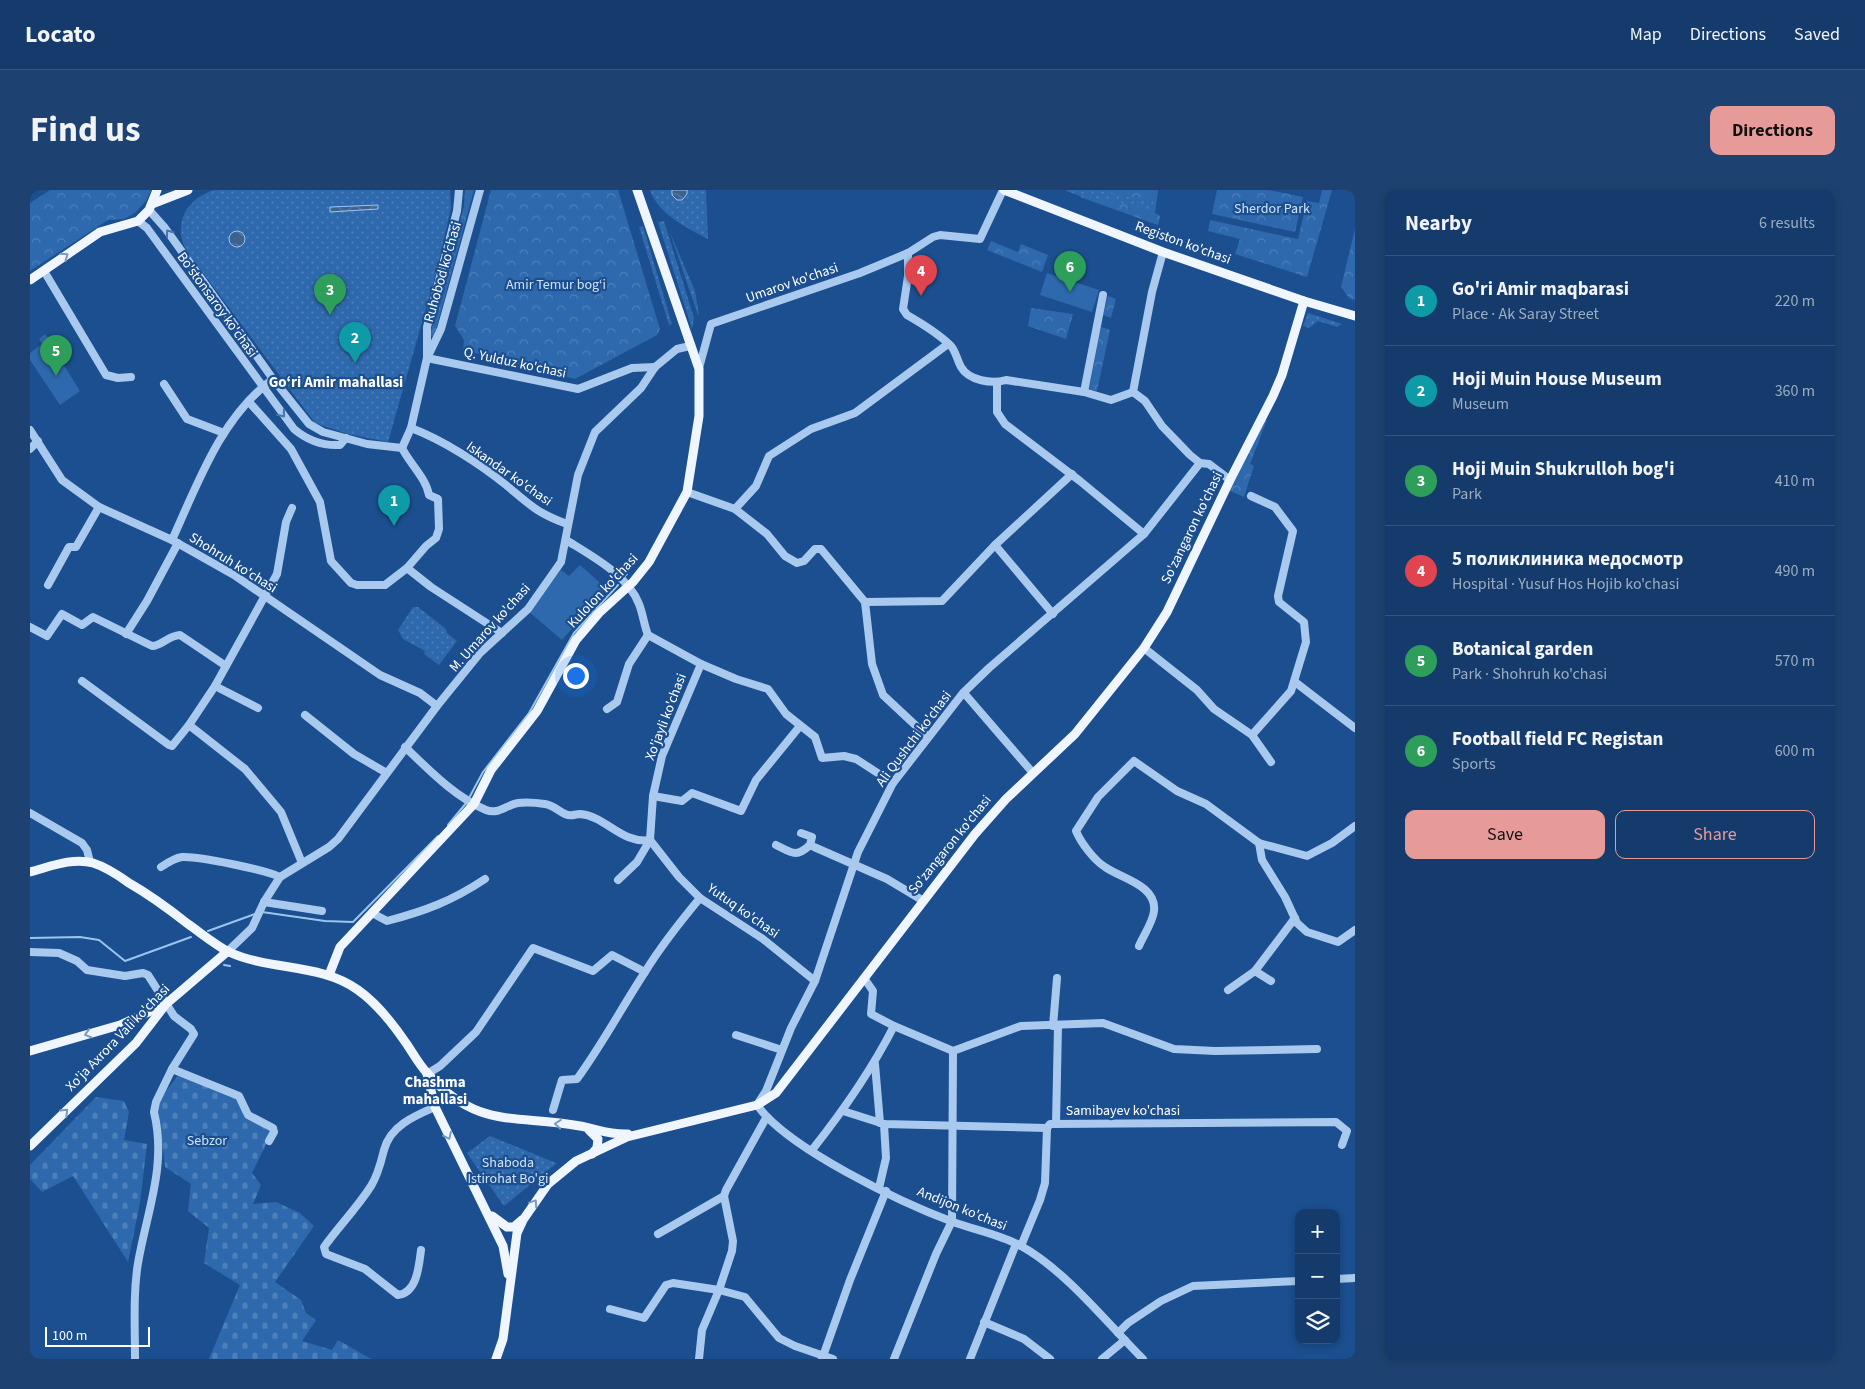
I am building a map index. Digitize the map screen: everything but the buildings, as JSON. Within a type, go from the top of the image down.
[{"type":"main road","points":[[151,207],[157,190]]},
{"type":"main road","points":[[30,280],[100,232],[138,221],[151,207],[188,190]]},
{"type":"main road","name":"Registon ko'chasi","points":[[1003,190],[1163,252],[1304,301],[1355,316]]},
{"type":"main road","name":"Kulolon ko'chasi","points":[[329,975],[340,947],[372,914],[470,802],[490,770],[537,711],[576,640],[599,613],[628,588],[654,555],[687,492],[699,416],[699,369],[636,192]]},
{"type":"main road","name":"So'zangaron ko'chasi","points":[[496,1359],[503,1339],[517,1233],[523,1220],[551,1180],[576,1161],[590,1156],[614,1142],[641,1132],[757,1105],[776,1093],[922,900],[975,834],[1075,734],[1144,648],[1167,612],[1230,480],[1273,396],[1304,301]]},
{"type":"main road","points":[[30,872],[70,862],[90,862],[105,868],[141,890],[228,951],[250,960],[329,975],[344,981],[370,1000],[402,1036],[427,1074],[466,1107],[486,1115],[580,1126],[608,1134],[641,1132]]},
{"type":"main road","name":"Xo'ja Axrora Vali ko'chasi","points":[[30,1146],[136,1043],[166,1004],[228,951]]},
{"type":"main road","points":[[30,1051],[120,1025],[166,1004]]},
{"type":"main road","points":[[427,1074],[435,1107],[450,1141],[486,1208],[503,1246],[510,1282]]},
{"type":"main road","points":[[435,1107],[442,1098],[452,1097]]},
{"type":"main road","points":[[580,1126],[591,1130],[598,1139],[596,1148],[590,1156]]},
{"type":"main road","points":[[486,1208],[495,1220],[507,1227],[514,1227],[523,1220]]},
{"type":"street","name":"Ruhobod ko'chasi","points":[[402,448],[411,428],[427,358],[427,327],[457,211],[459,190]]},
{"type":"street","name":"Ruhobod ko'chasi","points":[[427,358],[441,329],[480,190]]},
{"type":"street","name":"Umarov ko'chasi","points":[[699,369],[711,324],[860,273],[908,253],[922,243],[940,235],[980,239],[1003,190]]},
{"type":"street","name":"Bo'stonsaroy ko'chasi","points":[[151,207],[273,379],[309,424],[323,432],[379,447],[402,448]]},
{"type":"street","name":"Bo'stonsaroy ko'chasi","points":[[138,221],[147,228],[261,387],[294,429],[308,440],[330,446],[340,445],[346,438]]},
{"type":"street","points":[[1133,392],[1152,292],[1163,252]]},
{"type":"street","points":[[908,253],[908,276],[903,309],[906,315],[954,350],[966,374],[976,379],[997,383],[1006,380],[1084,392],[1111,400],[1133,392]]},
{"type":"street","points":[[44,271],[106,375],[118,378],[131,377]]},
{"type":"street","points":[[1084,392],[1102,295]]},
{"type":"street","points":[[735,509],[756,486],[770,456],[811,429],[855,413],[948,344]]},
{"type":"street","name":"M. Umarov ko'chasi","points":[[280,877],[329,847],[338,839],[405,747],[480,653],[528,609],[561,562],[578,475],[595,432],[641,388],[655,367],[677,349],[690,346]]},
{"type":"street","name":"Q. Yulduz ko'chasi","points":[[427,358],[578,389],[632,368],[655,367]]},
{"type":"street","points":[[126,634],[147,601],[214,449],[224,433],[261,387],[273,379]]},
{"type":"street","points":[[997,383],[997,412],[1004,424],[1072,474],[1144,534]]},
{"type":"street","points":[[164,384],[187,418],[224,433]]},
{"type":"street","points":[[1133,392],[1145,400],[1162,426],[1200,463],[1210,464],[1230,480]]},
{"type":"street","points":[[249,402],[290,449],[320,502],[331,561],[351,583],[357,585],[385,585],[407,568],[426,546],[436,538],[439,529],[438,499],[430,495],[428,487],[410,464],[402,448]]},
{"type":"street","name":"Iskandar ko'chasi","points":[[411,428],[451,448],[506,485],[541,514],[567,524]]},
{"type":"street","name":"Shohruh ko'chasi","points":[[30,430],[62,480],[99,508],[175,541],[234,575],[380,674],[420,694],[437,706]]},
{"type":"street","points":[[30,449],[38,441]]},
{"type":"street","name":"Ali Qushchi ko'chasi","points":[[757,1105],[766,1091],[802,1003],[815,981],[861,844],[893,783],[964,693],[989,668],[1144,534],[1200,463]]},
{"type":"street","points":[[865,602],[942,601],[995,545],[1072,474]]},
{"type":"street","points":[[687,492],[735,509],[767,534],[785,556],[797,563],[804,561],[815,549],[821,548],[865,602],[872,664],[883,695],[928,738]]},
{"type":"street","points":[[1251,496],[1276,507],[1293,531],[1278,596],[1279,602],[1304,622],[1306,642],[1291,691],[1274,713],[1252,735]]},
{"type":"street","points":[[48,585],[69,547],[76,547],[99,508]]},
{"type":"street","points":[[82,680],[172,746],[189,726],[215,686],[277,574],[286,522],[292,508]]},
{"type":"street","points":[[566,540],[600,560],[628,588],[639,603],[648,634],[700,664],[768,690],[786,714],[815,737],[822,758],[844,756],[856,759],[893,783]]},
{"type":"street","points":[[995,545],[1053,614]]},
{"type":"street","points":[[407,568],[502,633]]},
{"type":"street","points":[[30,627],[44,635],[50,635],[62,614],[82,625],[93,617],[156,647],[165,638],[180,635],[226,666]]},
{"type":"street","points":[[607,709],[617,702],[629,664],[648,634]]},
{"type":"street","points":[[1144,648],[1197,690],[1214,709],[1252,735],[1271,762]]},
{"type":"street","name":"Xo'jayli ko'chasi","points":[[650,840],[653,796],[662,756],[700,664]]},
{"type":"street","points":[[1295,682],[1355,728]]},
{"type":"street","points":[[215,686],[258,708]]},
{"type":"street","points":[[964,693],[1033,774]]},
{"type":"street","points":[[305,715],[354,754],[386,772]]},
{"type":"street","points":[[189,726],[245,769],[280,812],[302,863]]},
{"type":"street","points":[[653,796],[682,801],[692,793],[741,811],[756,780],[800,726]]},
{"type":"street","points":[[405,747],[436,776],[470,802],[489,812],[497,812],[519,803],[544,804],[555,807],[566,815],[580,814],[596,820],[632,840],[640,842],[650,840]]},
{"type":"street","points":[[1139,946],[1154,913],[1149,894],[1128,878],[1104,867],[1091,853],[1076,831],[1098,797],[1134,761],[1177,791],[1206,804],[1259,843],[1307,856],[1355,826]]},
{"type":"street","points":[[30,813],[82,843],[87,850],[90,862]]},
{"type":"street","points":[[776,845],[795,854],[800,853],[810,845],[812,837],[801,833]]},
{"type":"street","points":[[618,880],[637,862],[650,840]]},
{"type":"street","name":"Yutuq ko'chasi","points":[[650,840],[679,877],[700,898],[763,939],[815,981]]},
{"type":"street","points":[[1259,843],[1262,860],[1285,897],[1295,918],[1306,932],[1338,942],[1355,930]]},
{"type":"street","points":[[810,845],[887,879],[922,900]]},
{"type":"street","points":[[161,867],[182,857],[271,872],[280,877],[248,932],[228,951]]},
{"type":"street","points":[[372,914],[387,921],[432,909],[460,896],[485,879]]},
{"type":"street","points":[[553,1110],[562,1080],[577,1079],[594,1056],[645,972],[673,931],[700,898]]},
{"type":"street","points":[[260,910],[322,911]]},
{"type":"street","points":[[1228,990],[1255,971],[1295,918]]},
{"type":"street","points":[[427,1074],[440,1066],[476,1032],[533,948],[593,971],[612,955],[618,956],[645,972]]},
{"type":"street","points":[[30,952],[59,953],[77,961],[87,970],[125,976],[143,972],[148,975],[174,1016],[191,1029],[194,1034],[172,1070],[156,1102],[154,1112],[158,1176],[138,1265],[134,1312],[135,1359]]},
{"type":"street","points":[[1255,971],[1271,982]]},
{"type":"street","points":[[864,978],[873,991],[871,1014],[953,1051],[1021,1026],[1103,1023],[1174,1049],[1215,1051],[1317,1049]]},
{"type":"street","points":[[1056,1124],[1057,978]]},
{"type":"street","points":[[812,1150],[843,1111],[875,1064],[894,1026]]},
{"type":"street","points":[[736,1035],[782,1050]]},
{"type":"street","points":[[894,1359],[936,1254],[952,1222],[953,1051]]},
{"type":"street","points":[[823,1357],[883,1190],[886,1158],[875,1064]]},
{"type":"street","points":[[172,1070],[239,1096],[248,1115],[273,1128],[269,1141]]},
{"type":"street","name":"Andijon ko'chasi","points":[[757,1105],[766,1118],[844,1170],[952,1222],[1018,1245],[1045,1262],[1143,1359]]},
{"type":"street","points":[[421,1250],[414,1283],[402,1294],[398,1295],[365,1269],[326,1254],[324,1247],[342,1222],[359,1205],[374,1182],[390,1135],[410,1118],[435,1107]]},
{"type":"street","name":"Samibayev ko'chasi","points":[[843,1111],[882,1123],[952,1126],[1047,1128],[1050,1124],[1336,1122],[1346,1131],[1342,1145]]},
{"type":"street","points":[[658,1234],[724,1196],[766,1118]]},
{"type":"street","points":[[970,1359],[984,1322],[1040,1200],[1045,1183],[1047,1128]]},
{"type":"street","points":[[699,1359],[702,1330],[720,1290],[733,1241],[724,1196]]},
{"type":"street","points":[[1340,1279],[1355,1278]]},
{"type":"street","points":[[1118,1333],[1128,1323],[1162,1301],[1193,1286],[1295,1281]]},
{"type":"street","points":[[610,1309],[644,1318],[666,1285],[673,1283],[720,1290],[745,1297],[779,1338],[823,1357],[833,1359]]},
{"type":"street","points":[[984,1322],[1024,1339],[1050,1359]]},
{"type":"street","points":[[1102,1359],[1125,1340]]},
{"type":"green space","points":[[50,190],[151,190],[146,201],[135,213],[124,219],[108,220],[30,271],[30,203]]},
{"type":"green space","points":[[214,190],[450,190],[451,207],[438,266],[388,442],[348,434],[315,423],[186,250],[181,230],[185,213],[196,199]]},
{"type":"green space","points":[[465,190],[474,190],[434,337],[430,335],[464,206]]},
{"type":"green space","name":"Amir Temur bog‘i","points":[[491,190],[618,190],[660,329],[657,335],[575,379],[463,350],[464,340],[455,326]]},
{"type":"green space","points":[[650,190],[706,190],[708,239],[666,213],[654,199]]},
{"type":"green space","points":[[1064,190],[1158,190],[1155,213],[1160,216],[1158,225]]},
{"type":"green space","points":[[1104,190],[1158,190],[1156,203],[1103,192]]},
{"type":"green space","name":"Sherdor Park","points":[[1217,190],[1269,190],[1303,197],[1295,232],[1212,214]]},
{"type":"green space","points":[[1322,190],[1332,190],[1307,277],[1235,254],[1240,239],[1208,231],[1210,220],[1298,239],[1307,201],[1319,203]]},
{"type":"green space","points":[[1081,195],[1155,211],[1160,216],[1158,225],[1080,197]]},
{"type":"green space","points":[[664,221],[694,318],[692,329],[658,222]]},
{"type":"green space","points":[[643,226],[672,324],[669,325],[639,227]]},
{"type":"green space","points":[[1355,229],[1355,300],[1349,298],[1341,287]]},
{"type":"green space","points":[[669,230],[695,291],[699,315],[698,315]]},
{"type":"green space","points":[[991,241],[1018,252],[1021,244],[1048,255],[1042,272],[987,250]]},
{"type":"green space","points":[[1047,273],[1099,290],[1092,312],[1040,295]]},
{"type":"green space","points":[[1108,296],[1116,299],[1111,318],[1103,315]]},
{"type":"green space","points":[[1031,308],[1073,314],[1066,339],[1028,326]]},
{"type":"green space","points":[[1308,313],[1342,324],[1337,327],[1318,321],[1309,328],[1303,326]]},
{"type":"green space","points":[[1101,327],[1110,330],[1097,391],[1089,389]]},
{"type":"green space","points":[[45,334],[53,344],[56,342],[65,343],[55,351],[80,391],[60,405],[30,360],[30,353],[42,344],[39,339]]},
{"type":"green space","points":[[1262,418],[1267,420],[1250,464],[1254,466],[1244,497],[1228,490]]},
{"type":"green space","points":[[580,565],[607,589],[562,640],[529,612],[561,570],[569,576]]},
{"type":"green space","points":[[413,607],[418,607],[446,629],[447,633],[457,641],[439,665],[424,654],[425,651],[403,639],[398,630]]},
{"type":"green space","name":"Sebzor","points":[[181,1072],[238,1094],[244,1117],[273,1130],[252,1173],[261,1185],[253,1204],[276,1202],[300,1213],[314,1226],[275,1282],[301,1300],[306,1313],[316,1320],[302,1341],[332,1350],[338,1340],[371,1359],[209,1359],[240,1285],[204,1263],[209,1228],[188,1211],[191,1184],[165,1167],[158,1107],[165,1092]]},
{"type":"green space","points":[[96,1097],[124,1101],[129,1112],[124,1140],[147,1144],[140,1203],[128,1262],[73,1176],[42,1192],[30,1179],[30,1165]]},
{"type":"green space","name":"Shaboda Istirohat Bo'gi","points":[[490,1136],[557,1163],[504,1206],[467,1153]]},
{"type":"water","points":[[672,190],[687,190],[687,194],[682,200],[677,200],[672,195]]},
{"type":"water","points":[[378,205],[378,209],[330,212],[330,207]]},
{"type":"water","points":[[237,231],[243,233],[245,239],[243,245],[237,247],[231,245],[229,239],[231,233]]},
{"type":"waterway","points":[[469,798],[483,772],[529,713],[574,633],[618,585]]},
{"type":"waterway","points":[[448,825],[467,802]]},
{"type":"waterway","points":[[262,912],[325,921],[353,922],[438,836]]},
{"type":"waterway","points":[[208,931],[255,914]]},
{"type":"waterway","points":[[30,938],[80,937],[99,940],[125,961],[191,937]]},
{"type":"waterway","points":[[224,965],[230,966]]},
{"type":"place","name":"Football field FC Registan","points":[[1070,292]]},
{"type":"place","name":"5 поликлиника медосмотр","points":[[921,296]]},
{"type":"place","name":"Hoji Muin Shukrulloh bog'i","points":[[330,315]]},
{"type":"place","name":"Hoji Muin House Museum","points":[[355,363]]},
{"type":"place","name":"Botanical garden","points":[[56,376]]},
{"type":"place","name":"Go'ri Amir maqbarasi","points":[[394,526]]},
{"type":"district","name":"Go‘ri Amir mahallasi","points":[[336,382]]},
{"type":"district","name":"Chashma mahallasi","points":[[435,1090]]}]
